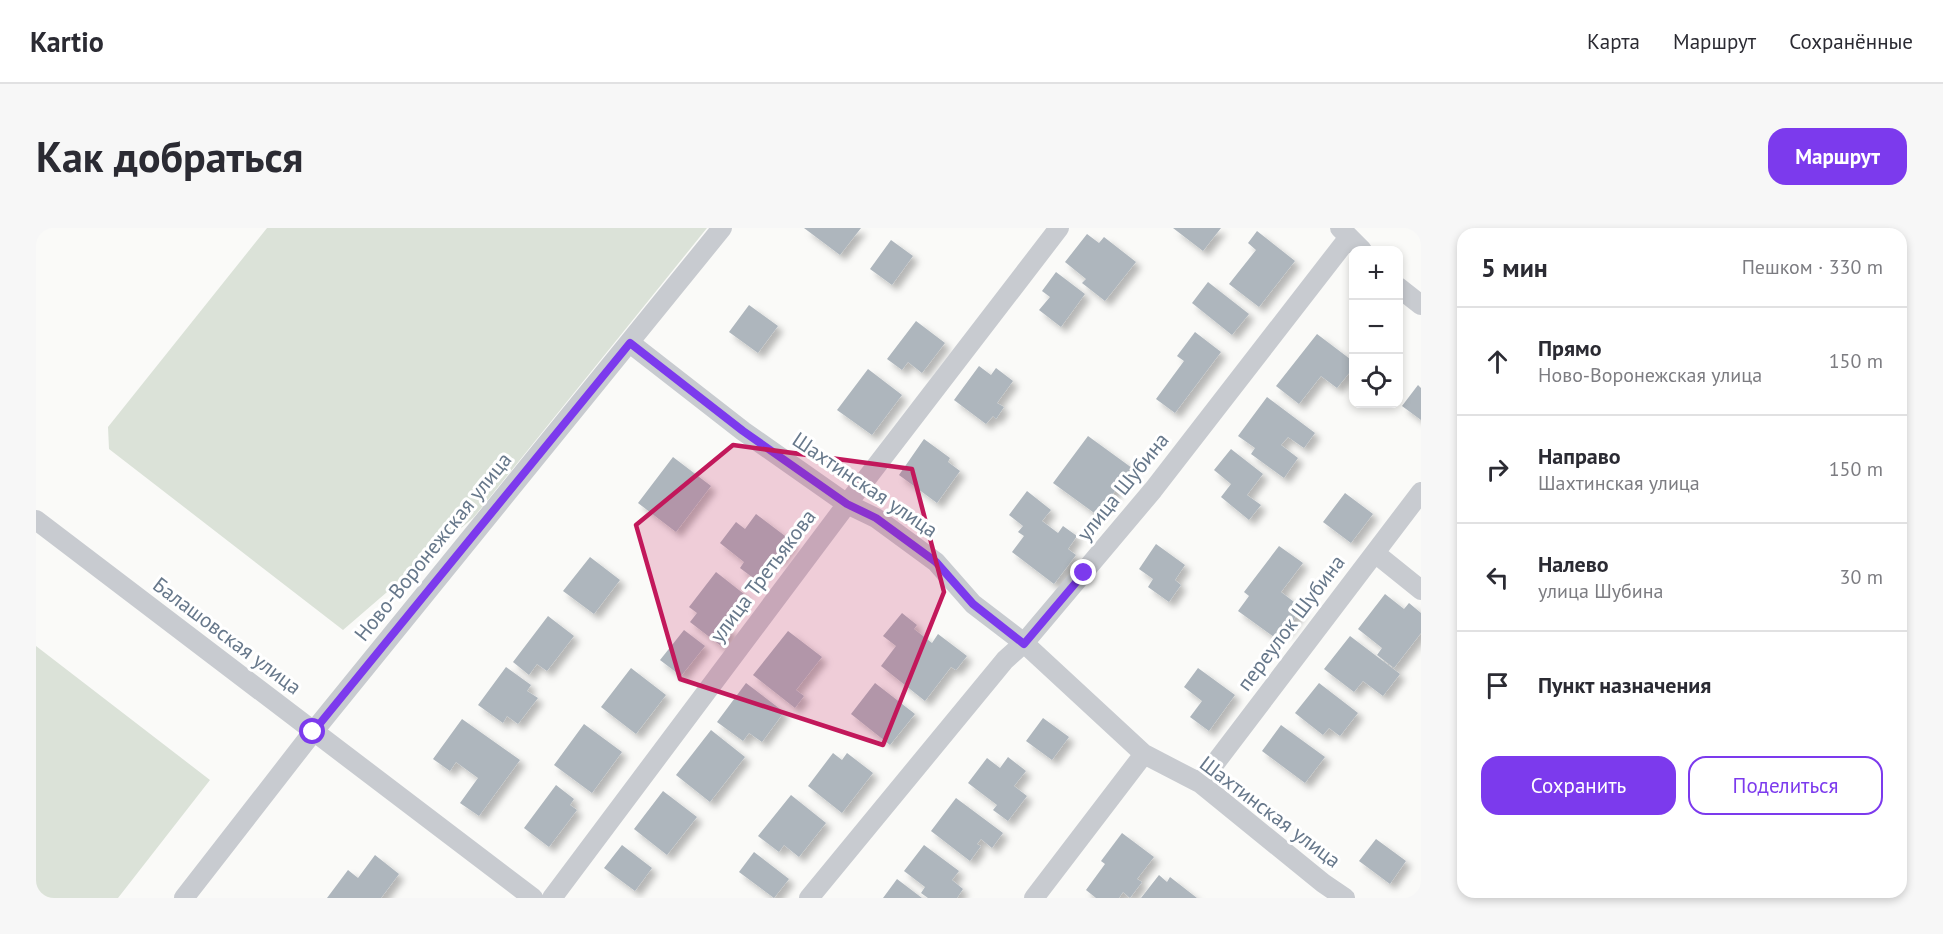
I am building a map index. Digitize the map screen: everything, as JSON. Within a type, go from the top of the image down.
[{"type":"street","name":"Ново-Воронежская улица","points":[[184,898],[313,732],[722,228]]},
{"type":"street","name":"улица Третьякова","points":[[552,898],[847,504],[1059,228]]},
{"type":"street","name":"улица Шубина","points":[[809,898],[1005,660],[1024,644],[1153,490],[1350,238]]},
{"type":"street","points":[[1403,291],[1421,305]]},
{"type":"street","name":"Шахтинская улица","points":[[630,343],[743,431],[847,504],[876,518],[936,562],[973,604],[1024,644],[1144,754],[1200,783],[1323,883],[1345,898]]},
{"type":"street","name":"переулок Шубина","points":[[1200,783],[1421,492]]},
{"type":"street","name":"Балашовская улица","points":[[36,520],[533,898]]},
{"type":"street","points":[[1375,553],[1421,590]]},
{"type":"street","points":[[1034,898],[1144,754]]},
{"type":"highlighted area","points":[[733,445],[912,469],[944,592],[883,745],[680,679],[636,525]]},
{"type":"shaded area","points":[[267,228],[707,228],[474,517],[343,630],[109,449],[108,427]]},
{"type":"shaded area","points":[[36,646],[210,780],[118,898],[36,898]]},
{"type":"building","points":[[804,228],[861,228],[840,255]]},
{"type":"building","points":[[1173,228],[1221,228],[1203,251]]},
{"type":"building","points":[[1257,231],[1295,261],[1259,307],[1229,284],[1256,250],[1248,243]]},
{"type":"building","points":[[1087,234],[1099,243],[1104,237],[1136,262],[1105,301],[1082,283],[1086,279],[1065,262]]},
{"type":"building","points":[[891,240],[913,256],[892,285],[870,269]]},
{"type":"building","points":[[1056,272],[1085,294],[1061,327],[1039,310],[1050,297],[1042,291]]},
{"type":"building","points":[[1208,282],[1249,314],[1232,335],[1192,303]]},
{"type":"building","points":[[749,305],[778,326],[758,353],[729,332]]},
{"type":"building","points":[[916,321],[945,343],[922,373],[908,362],[902,370],[887,359]]},
{"type":"building","points":[[1195,332],[1221,352],[1175,413],[1156,399],[1184,361],[1177,356]]},
{"type":"building","points":[[1317,334],[1349,358],[1349,373],[1337,388],[1321,376],[1299,404],[1276,386]]},
{"type":"building","points":[[979,366],[991,375],[996,368],[1013,381],[997,403],[1004,407],[996,419],[993,416],[986,424],[954,400]]},
{"type":"building","points":[[868,369],[902,395],[872,435],[837,410]]},
{"type":"building","points":[[1418,385],[1421,388],[1421,420],[1403,405]]},
{"type":"building","points":[[1267,397],[1315,433],[1304,448],[1288,437],[1281,445],[1298,458],[1284,478],[1251,454],[1255,448],[1238,436]]},
{"type":"building","points":[[1088,436],[1132,468],[1097,515],[1053,483]]},
{"type":"building","points":[[924,439],[950,458],[948,462],[960,471],[937,503],[899,475]]},
{"type":"building","points":[[1231,449],[1263,474],[1247,495],[1261,505],[1249,520],[1221,497],[1231,484],[1214,470]]},
{"type":"building","points":[[673,457],[711,486],[676,532],[638,503]]},
{"type":"building","points":[[1027,491],[1051,510],[1042,521],[1058,533],[1063,526],[1077,536],[1068,549],[1076,555],[1054,584],[1012,552],[1024,536],[1018,532],[1023,526],[1009,515]]},
{"type":"building","points":[[1345,493],[1373,514],[1351,543],[1323,522]]},
{"type":"building","points":[[756,514],[793,542],[778,561],[773,557],[756,580],[740,568],[744,562],[720,543],[736,522],[745,529]]},
{"type":"building","points":[[1156,544],[1185,565],[1175,580],[1181,585],[1169,602],[1148,587],[1153,579],[1139,569]]},
{"type":"building","points":[[1279,546],[1303,563],[1281,592],[1302,608],[1285,632],[1280,629],[1274,637],[1238,611],[1249,596],[1244,592]]},
{"type":"building","points":[[590,557],[620,580],[594,614],[563,591]]},
{"type":"building","points":[[716,572],[744,594],[722,623],[732,631],[721,646],[690,622],[697,613],[689,607]]},
{"type":"building","points":[[1385,594],[1404,609],[1409,603],[1421,613],[1421,633],[1394,668],[1377,655],[1382,648],[1358,629]]},
{"type":"building","points":[[902,613],[917,625],[914,629],[932,643],[938,634],[967,656],[956,670],[951,667],[925,701],[881,666],[896,646],[883,636]]},
{"type":"building","points":[[548,616],[574,636],[547,671],[537,664],[529,675],[513,662]]},
{"type":"building","points":[[684,630],[705,646],[681,676],[660,660]]},
{"type":"building","points":[[788,631],[822,657],[796,690],[804,696],[795,708],[753,675]]},
{"type":"building","points":[[1350,636],[1400,674],[1383,696],[1363,681],[1354,692],[1324,669]]},
{"type":"building","points":[[506,667],[531,685],[527,691],[538,698],[518,724],[507,716],[503,723],[478,705]]},
{"type":"building","points":[[631,668],[666,695],[636,734],[601,707]]},
{"type":"building","points":[[1198,668],[1235,695],[1209,731],[1190,717],[1202,701],[1184,687]]},
{"type":"building","points":[[746,683],[784,712],[762,742],[749,733],[743,741],[717,722]]},
{"type":"building","points":[[875,683],[915,714],[890,745],[851,714]]},
{"type":"building","points":[[1319,683],[1358,713],[1340,736],[1329,728],[1323,735],[1295,713]]},
{"type":"building","points":[[1043,718],[1069,737],[1052,760],[1026,741]]},
{"type":"building","points":[[462,719],[520,760],[479,816],[460,803],[478,778],[456,762],[450,771],[433,759]]},
{"type":"building","points":[[584,724],[622,752],[592,793],[554,765]]},
{"type":"building","points":[[1281,725],[1325,757],[1305,783],[1262,751]]},
{"type":"building","points":[[711,730],[745,757],[710,802],[676,775]]},
{"type":"building","points":[[833,753],[842,760],[847,753],[873,773],[842,813],[808,786]]},
{"type":"building","points":[[1008,757],[1026,771],[1014,786],[1027,796],[1008,821],[993,810],[997,805],[968,783],[987,758],[1000,768]]},
{"type":"building","points":[[556,785],[574,799],[570,805],[577,810],[549,847],[524,828]]},
{"type":"building","points":[[663,791],[697,817],[667,855],[634,829]]},
{"type":"building","points":[[791,795],[826,823],[799,857],[784,845],[779,852],[758,836]]},
{"type":"building","points":[[956,798],[1003,833],[992,848],[981,839],[977,844],[981,846],[970,861],[931,831]]},
{"type":"building","points":[[1122,833],[1154,857],[1137,879],[1142,882],[1130,898],[1123,892],[1119,898],[1096,898],[1086,890],[1105,864],[1101,861]]},
{"type":"building","points":[[1376,839],[1406,861],[1390,884],[1359,861]]},
{"type":"building","points":[[622,845],[652,868],[635,891],[604,868]]},
{"type":"building","points":[[924,845],[959,871],[952,880],[963,889],[957,898],[928,898],[921,893],[925,887],[904,871]]},
{"type":"building","points":[[754,852],[789,879],[774,898],[739,872]]},
{"type":"building","points":[[375,855],[399,874],[381,898],[327,898],[348,870],[358,878]]},
{"type":"building","points":[[1159,875],[1167,882],[1170,877],[1197,898],[1141,898]]},
{"type":"building","points":[[897,879],[922,898],[883,898]]},
{"type":"route","points":[[313,732],[630,343],[743,431],[847,504],[876,518],[936,562],[973,604],[1024,644],[1084,573]]}]
